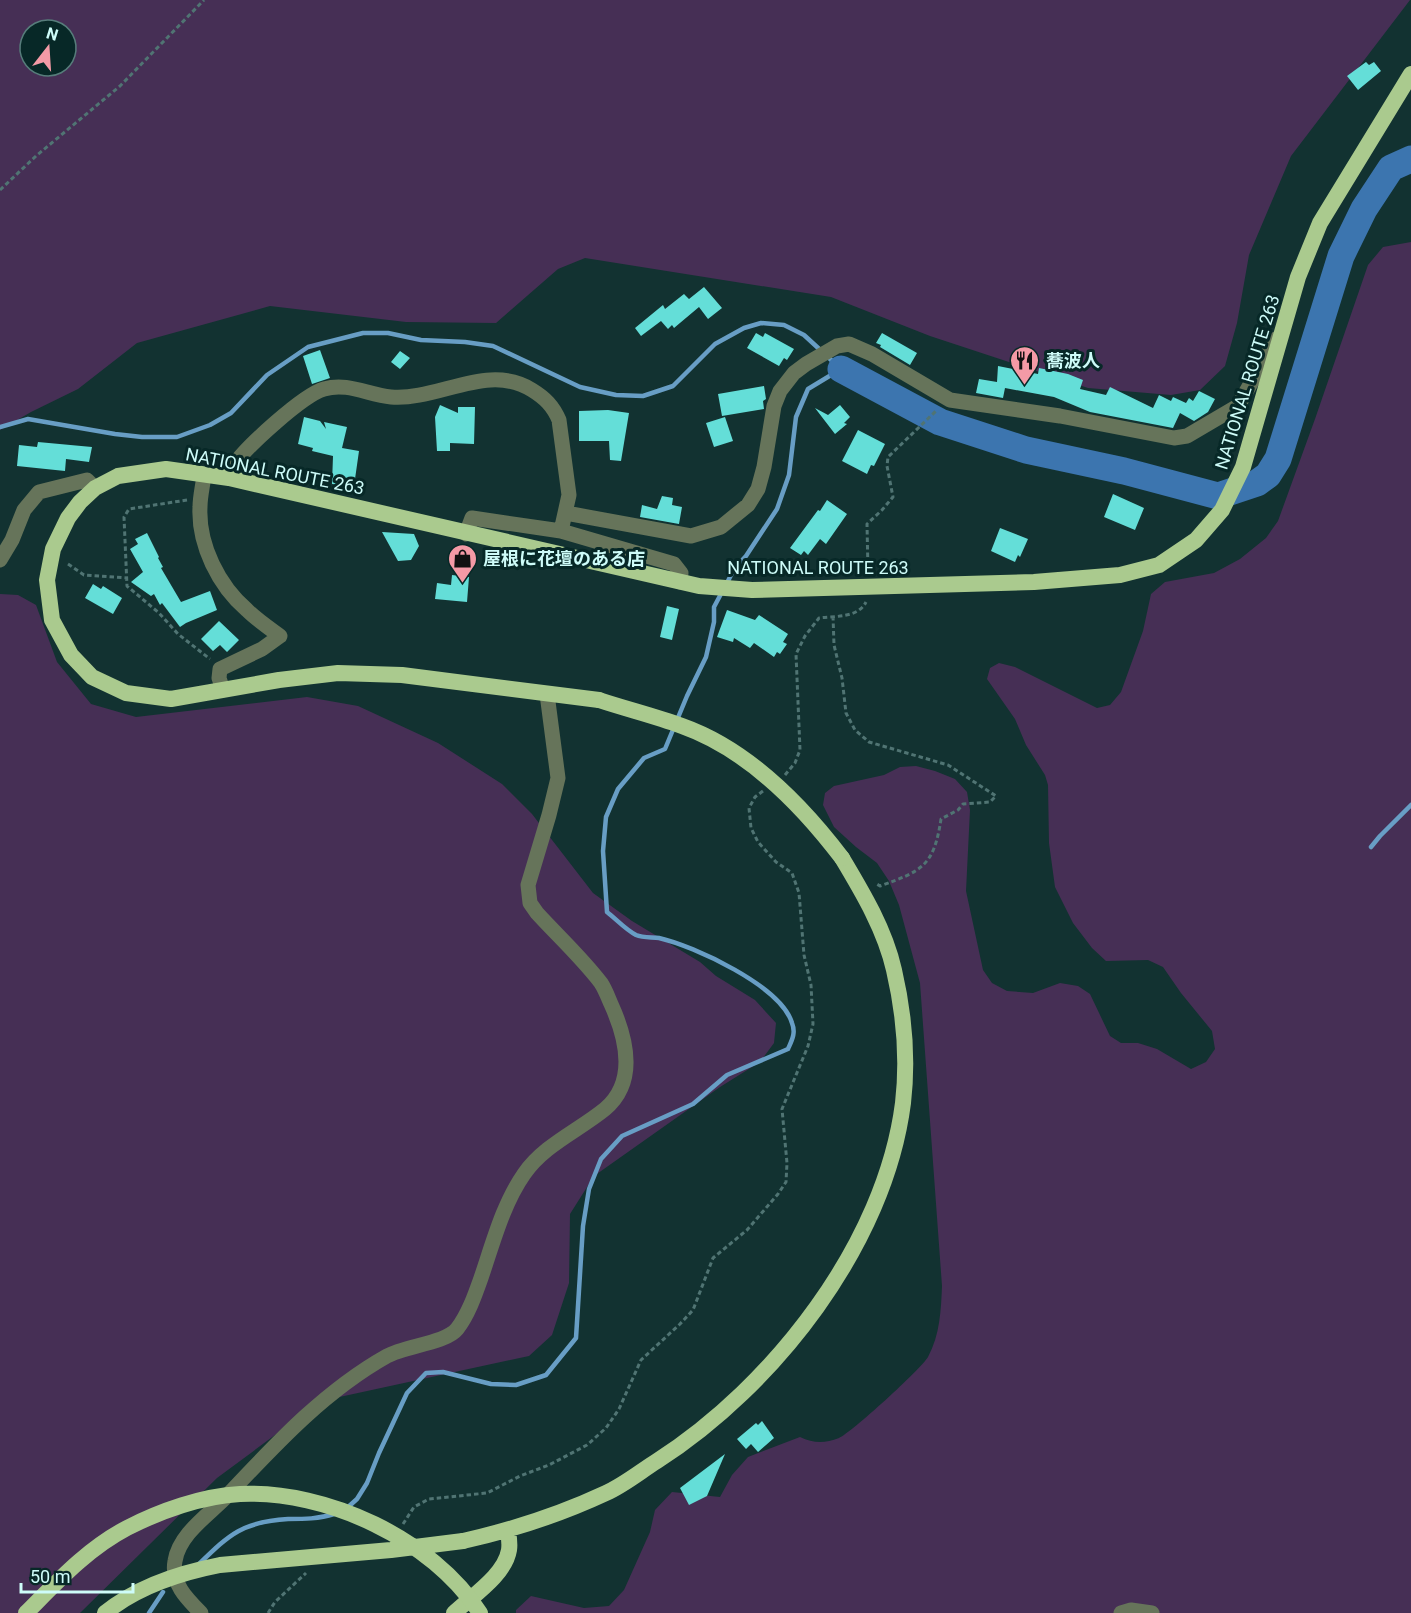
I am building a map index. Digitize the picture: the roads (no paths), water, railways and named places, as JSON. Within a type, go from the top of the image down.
[{"type":"highway","name":"NATIONAL ROUTE 263","points":[[105,1613],[148,1586],[204,1568],[253,1561],[314,1558],[463,1541],[508,1531],[608,1492],[688,1442],[745,1393],[789,1346],[858,1241],[881,1187],[891,1156],[903,1103],[905,1074],[904,1038],[894,969],[879,928],[857,882],[842,858],[808,816],[769,778],[734,752],[684,726],[599,700],[402,675],[338,673],[279,680],[171,699],[126,693],[92,677],[71,655],[52,620],[47,580],[53,549],[68,518],[80,502],[95,488],[118,476],[166,470],[229,478],[680,582],[699,586],[752,590],[1034,582],[1120,575],[1159,566],[1196,540],[1222,510],[1238,479],[1252,440],[1298,278],[1320,223],[1411,74]]},
{"type":"highway","points":[[26,1613],[80,1560],[126,1529],[169,1510],[240,1494],[276,1496],[318,1504],[361,1517],[401,1538],[442,1568],[480,1613]]},
{"type":"highway","points":[[454,1613],[493,1579],[504,1564],[509,1548],[508,1531]]},
{"type":"street","points":[[566,513],[691,536],[721,527],[748,505],[758,489],[774,406],[780,391],[794,373],[837,346],[849,344],[872,354],[950,400],[1060,416],[1174,438],[1187,436],[1238,406],[1284,326]]},
{"type":"street","points":[[229,478],[234,465],[274,423],[305,399],[324,389],[347,387],[389,397],[406,397],[432,394],[485,379],[507,380],[525,386],[545,398],[555,410],[559,420],[569,495],[561,531]]},
{"type":"street","points":[[204,475],[200,503],[203,538],[211,561],[227,589],[246,609],[280,636],[262,649],[220,669],[219,678],[223,690]]},
{"type":"street","points":[[0,560],[12,540],[24,510],[39,492],[87,480],[95,488]]},
{"type":"street","points":[[466,534],[472,518],[561,531],[674,564],[681,573],[680,582]]},
{"type":"street","points":[[201,1613],[182,1593],[174,1570],[175,1557],[183,1542],[198,1523],[293,1426],[357,1374],[390,1354],[445,1337],[456,1331],[474,1299],[506,1210],[524,1174],[541,1154],[607,1107],[618,1090],[627,1067],[626,1047],[617,1018],[602,984],[530,903],[528,885],[558,778],[547,694]]},
{"type":"street","points":[[1121,1613],[1131,1610],[1152,1613]]},
{"type":"waterway","points":[[841,369],[940,422],[1026,450],[1124,471],[1218,496],[1257,483],[1268,475],[1278,459],[1341,256],[1364,209],[1391,168],[1411,159]]},
{"type":"waterway","points":[[0,427],[28,419],[115,434],[177,437],[210,425],[231,413],[267,375],[308,347],[363,333],[388,333],[421,340],[493,346],[580,387],[616,395],[643,396],[673,386],[715,344],[744,328],[761,323],[784,325],[804,335],[841,369],[808,389],[796,417],[789,475],[777,509],[746,556],[734,569],[726,585]]},
{"type":"waterway","points":[[347,1508],[357,1499],[367,1483],[407,1393],[426,1373],[443,1372],[491,1384],[516,1385],[546,1375],[576,1338],[583,1226],[589,1189],[601,1159],[622,1136],[693,1104],[727,1075],[788,1049],[791,1043],[793,1027],[785,1009],[772,995],[754,982],[693,949],[659,938],[636,935],[607,912],[603,851],[606,817],[618,789],[644,758],[665,749],[706,657],[714,622],[714,607],[722,592]]},
{"type":"waterway","points":[[1371,847],[1411,805]]},
{"type":"waterway","points":[[199,1564],[229,1537],[248,1527],[272,1521],[317,1518],[334,1514]]},
{"type":"waterway","points":[[149,1613],[163,1592]]},
{"type":"place","name":"蕎波人","points":[[1025,386]]},
{"type":"place","name":"屋根に花壇のある店","points":[[462,584]]}]
